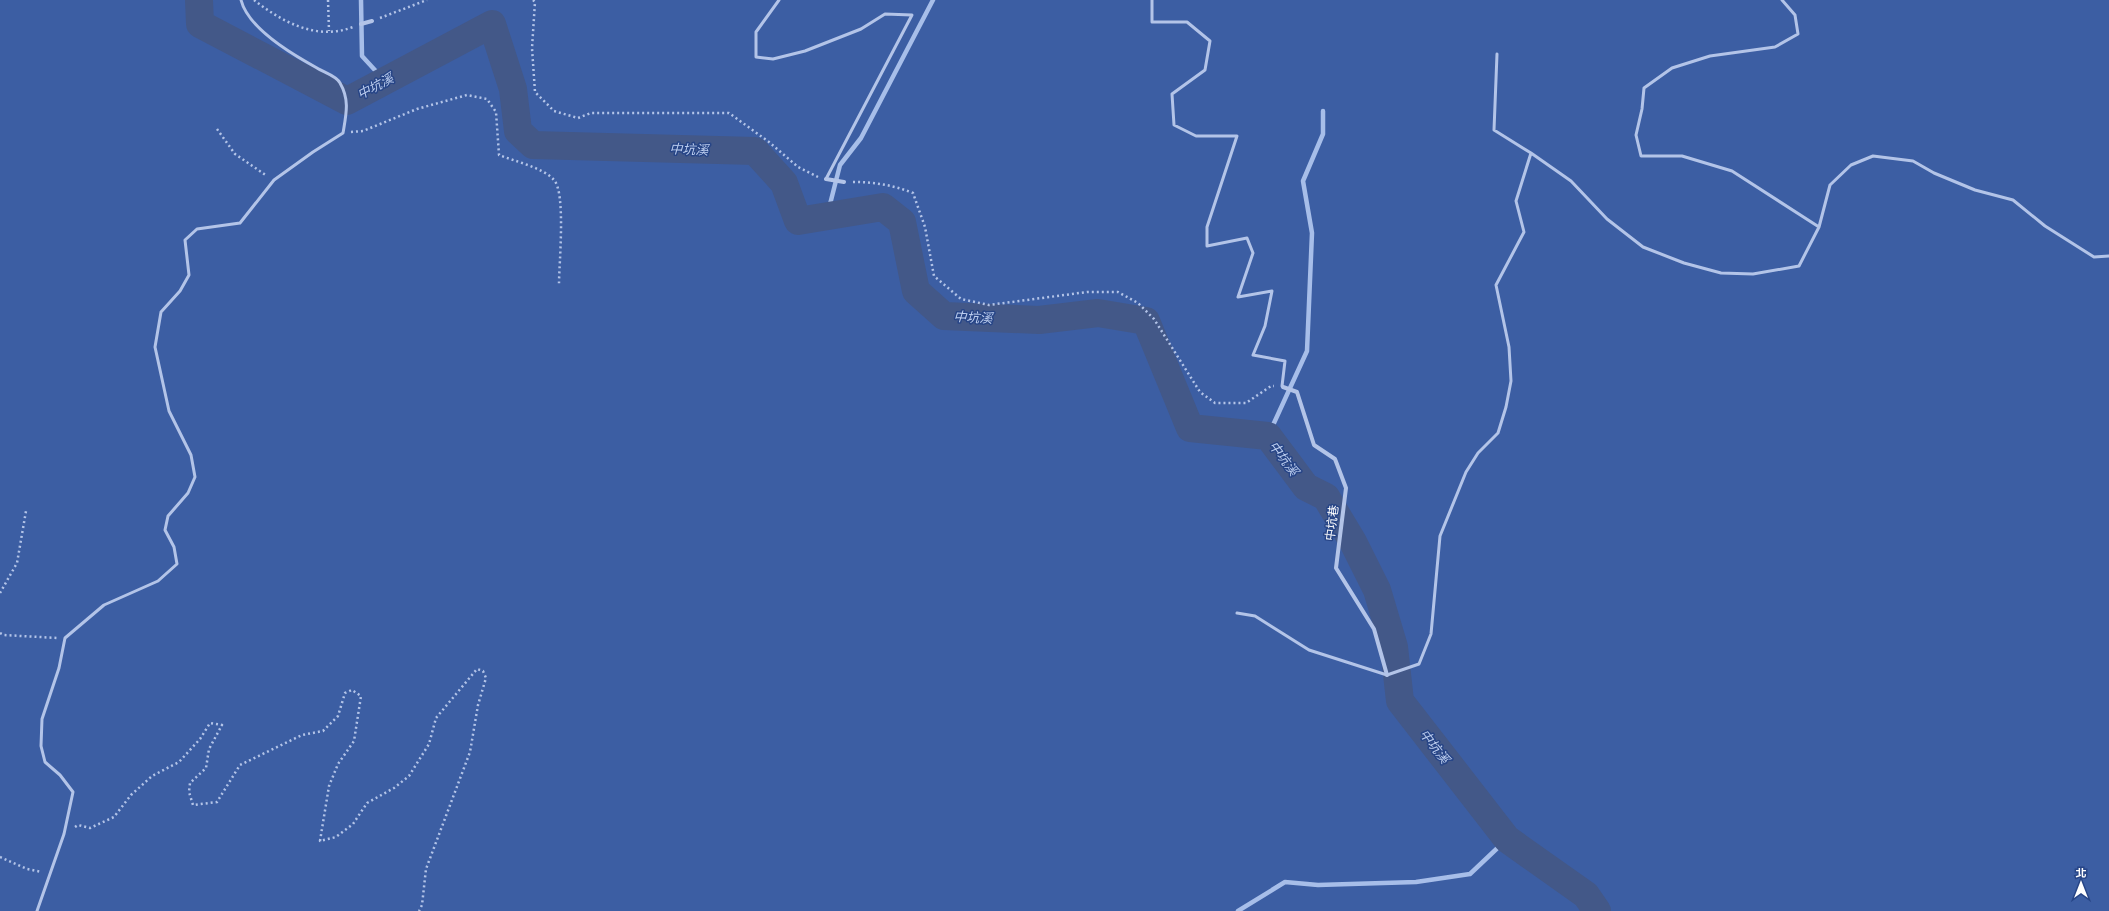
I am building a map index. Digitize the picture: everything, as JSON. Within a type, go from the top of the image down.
[{"type":"street","points":[[361,24],[372,20]]},
{"type":"street","points":[[826,179],[844,182]]},
{"type":"street","name":"中坑巷","points":[[1282,386],[1297,392],[1314,445],[1335,459],[1346,488],[1336,568],[1374,629],[1388,675]]},
{"type":"lane","points":[[37,911],[64,834],[72,792],[60,775],[45,762],[41,746],[42,719],[59,668],[65,638],[104,605],[158,581],[177,564],[174,547],[165,530],[168,516],[188,493],[195,477],[191,455],[169,411],[155,347],[161,312],[180,291],[189,275],[185,240],[197,229],[240,222],[274,180],[343,133],[347,101],[339,81],[285,50],[255,23],[242,7],[241,0]]},
{"type":"lane","points":[[778,0],[756,32],[756,57],[773,59],[805,51],[861,29],[885,14],[912,14],[826,179]]},
{"type":"lane","points":[[1152,0],[1152,22],[1187,22],[1210,41],[1205,70],[1172,94],[1174,125],[1196,136],[1237,136],[1208,227],[1208,246],[1247,238],[1253,253],[1238,297],[1272,291],[1265,326],[1253,356],[1286,361],[1282,386]]},
{"type":"lane","points":[[1782,0],[1795,15],[1798,34],[1775,47],[1710,56],[1672,68],[1644,88],[1642,108],[1636,135],[1641,156],[1682,156],[1732,171],[1819,227]]},
{"type":"lane","points":[[1497,54],[1494,130],[1531,153],[1571,181],[1607,219],[1643,247],[1684,263],[1721,273],[1753,274],[1799,266],[1819,227],[1830,185],[1850,165],[1873,156],[1914,161],[1934,174],[1968,187],[2013,200],[2045,226],[2094,257],[2109,256]]},
{"type":"lane","points":[[1237,613],[1255,616],[1309,650],[1388,675],[1420,664],[1431,634],[1440,536],[1466,472],[1478,453],[1498,433],[1506,407],[1510,381],[1509,347],[1496,285],[1524,232],[1516,202],[1531,153]]},
{"type":"path","points":[[254,0],[291,24],[315,31],[342,31],[361,24]]},
{"type":"path","points":[[328,0],[329,31]]},
{"type":"path","points":[[372,20],[397,13],[427,0]]},
{"type":"path","points":[[533,0],[535,2],[532,48],[535,92],[554,111],[578,118],[591,113],[729,113],[769,142],[798,167],[813,176],[826,179]]},
{"type":"path","points":[[343,133],[363,131],[417,108],[467,95],[487,100],[496,112],[499,155],[538,170],[555,181],[561,198],[559,284]]},
{"type":"path","points":[[217,128],[235,154],[259,172],[274,180]]},
{"type":"path","points":[[844,182],[872,182],[895,186],[912,193],[925,227],[934,276],[961,299],[989,305],[1087,292],[1118,292],[1138,303],[1154,319],[1200,392],[1215,403],[1246,403],[1271,386],[1282,386]]},
{"type":"path","points":[[0,593],[17,563],[26,511]]},
{"type":"path","points":[[0,633],[4,635],[65,638]]},
{"type":"path","points":[[64,834],[78,825],[90,828],[114,817],[131,795],[152,776],[179,762],[200,739],[210,723],[222,725],[209,749],[206,768],[190,783],[189,792],[193,805],[217,802],[240,765],[302,735],[323,731],[338,716],[345,693],[352,690],[361,696],[354,741],[338,764],[329,786],[320,841],[336,837],[353,824],[367,803],[394,788],[409,776],[428,744],[436,718],[477,669],[483,671],[486,678],[478,705],[470,752],[426,869],[422,905],[419,911]]},
{"type":"path","points":[[0,856],[27,869],[50,873]]},
{"type":"shaded area","points":[[0,0],[2109,0],[2109,911],[0,911]]},
{"type":"waterway","name":"中坑溪","points":[[199,0],[200,24],[347,101],[492,24],[513,89],[518,131],[533,145],[755,151],[784,183],[798,221],[883,207],[902,222],[916,291],[944,316],[1039,320],[1098,313],[1146,321],[1190,428],[1268,436],[1306,487],[1326,497],[1353,542],[1377,590],[1394,647],[1400,701],[1507,839],[1586,895],[1597,911]]},
{"type":"waterway","points":[[361,0],[362,56],[384,80]]},
{"type":"waterway","points":[[827,216],[840,165],[861,138],[933,0]]},
{"type":"waterway","points":[[1268,436],[1307,351],[1312,233],[1303,181],[1323,134],[1323,111]]},
{"type":"waterway","points":[[1238,911],[1285,882],[1318,885],[1416,882],[1470,874],[1507,839]]}]
